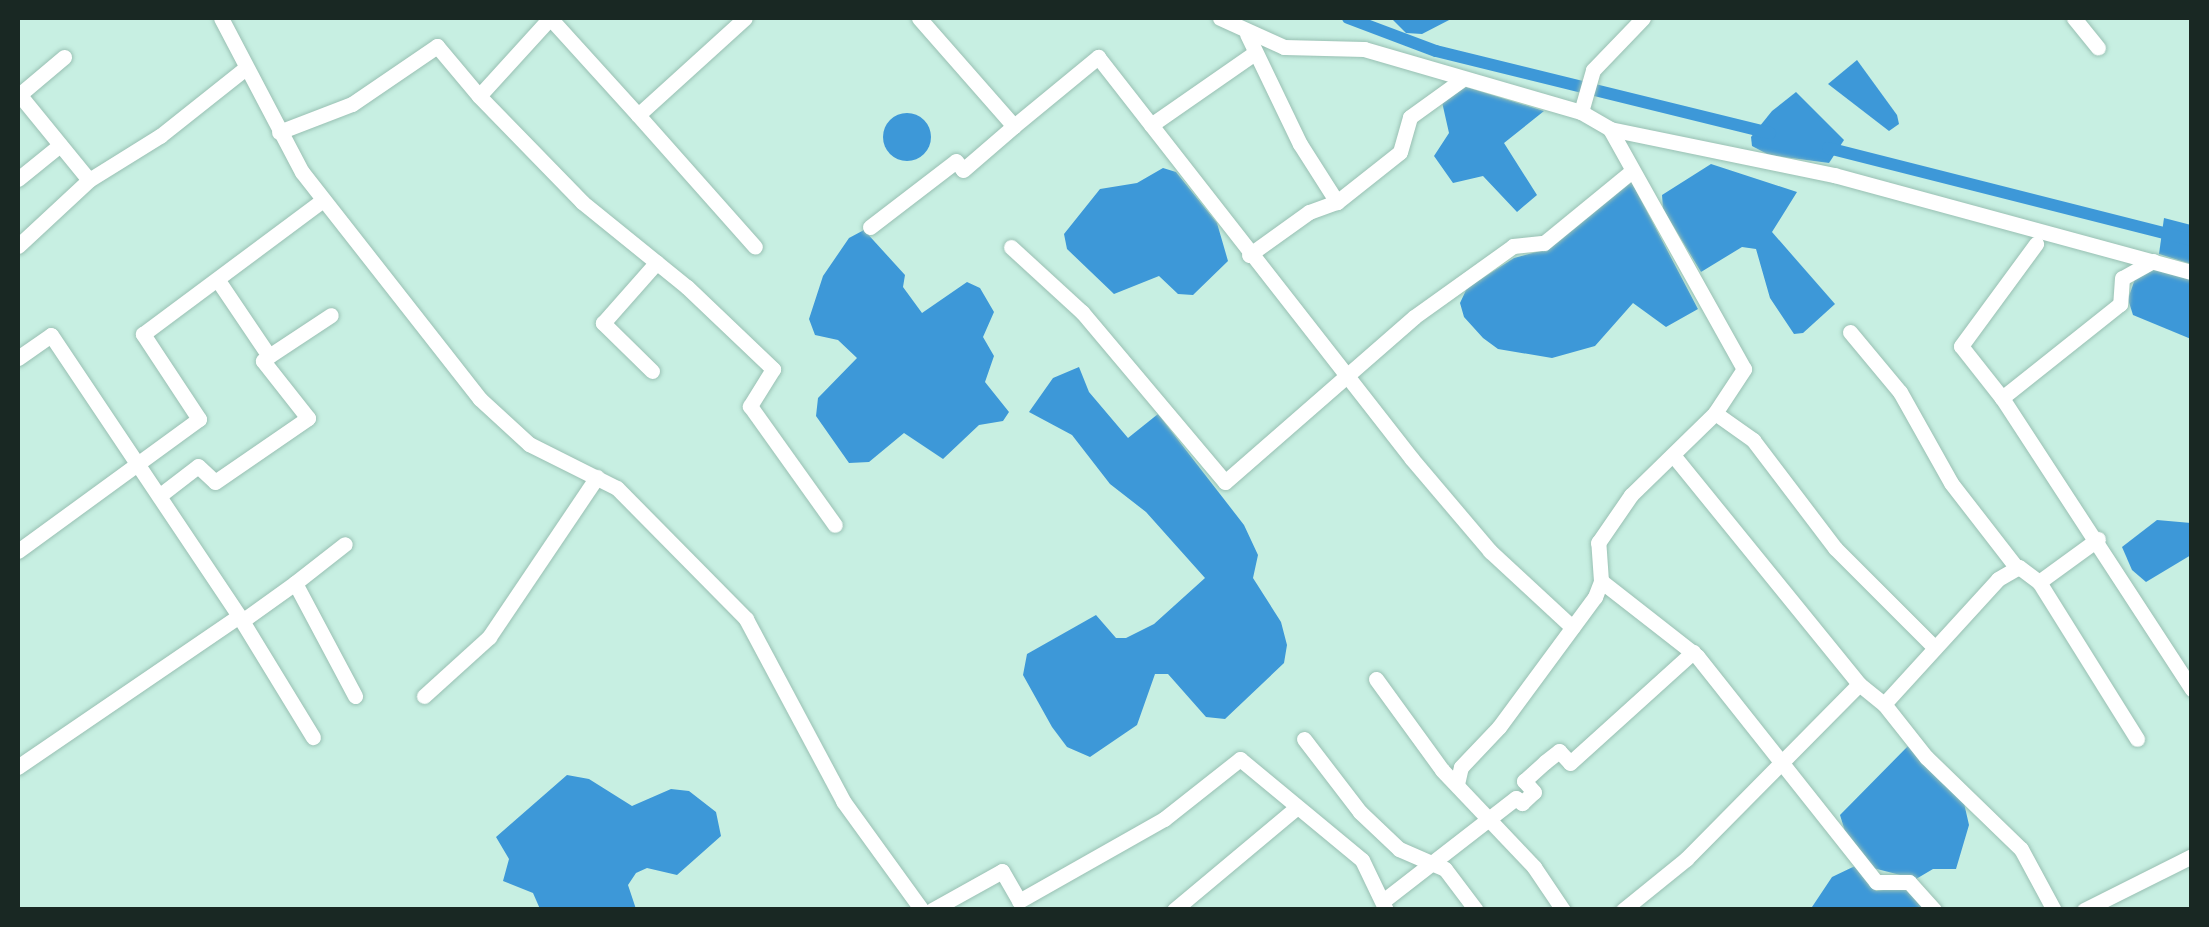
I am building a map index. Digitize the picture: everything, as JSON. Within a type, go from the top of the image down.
[{"type":"street","points":[[221,18],[243,70],[323,200],[505,424],[528,444],[598,477],[636,505],[746,618],[843,801],[922,910]]},
{"type":"street","points":[[479,96],[550,18],[755,246]]},
{"type":"street","points":[[638,115],[745,18]]},
{"type":"street","points":[[919,18],[1014,126]]},
{"type":"street","points":[[1220,18],[1247,34],[1284,47],[1364,50],[1460,81],[1582,108],[1610,129],[1834,175],[2192,272]]},
{"type":"street","points":[[1582,108],[1593,70],[1642,18]]},
{"type":"street","points":[[2074,18],[2098,48]]},
{"type":"street","points":[[1247,34],[1253,54],[1337,202]]},
{"type":"street","points":[[279,132],[352,104],[437,46],[479,96],[582,202],[657,262],[773,369],[750,406],[835,525]]},
{"type":"street","points":[[1152,124],[1253,54]]},
{"type":"street","points":[[64,57],[21,103],[89,180]]},
{"type":"street","points":[[870,227],[956,161],[963,170],[1098,57],[1249,256],[1490,551],[1572,628]]},
{"type":"street","points":[[18,246],[89,180],[160,136],[243,70]]},
{"type":"street","points":[[1249,256],[1309,212],[1337,202],[1400,152],[1410,116],[1460,81]]},
{"type":"street","points":[[1457,784],[1461,767],[1481,750],[1572,628],[1601,581],[1598,542],[1631,494],[1715,414],[1744,369],[1610,129]]},
{"type":"street","points":[[18,179],[60,145]]},
{"type":"street","points":[[1011,247],[1105,338],[1224,482],[1343,372],[1514,246],[1535,247],[1568,226],[1632,171]]},
{"type":"street","points":[[18,551],[140,468],[199,419],[143,334],[219,282],[323,200]]},
{"type":"street","points":[[2036,244],[1961,346],[2002,398],[2098,539],[2192,690]]},
{"type":"street","points":[[2002,398],[2120,304],[2122,278],[2153,261]]},
{"type":"street","points":[[652,370],[603,323],[657,262]]},
{"type":"street","points":[[219,282],[269,356]]},
{"type":"street","points":[[158,496],[198,466],[214,482],[308,418],[263,361],[331,316]]},
{"type":"street","points":[[1850,332],[1900,392],[1952,483],[2017,568],[2039,582],[2136,739]]},
{"type":"street","points":[[18,358],[51,336],[241,618],[313,738]]},
{"type":"street","points":[[1715,414],[1753,440],[1834,548],[1933,646]]},
{"type":"street","points":[[1673,455],[1859,684],[1884,704],[1926,757],[2021,849],[2054,910]]},
{"type":"street","points":[[424,696],[489,638],[598,477]]},
{"type":"street","points":[[2039,582],[2098,539]]},
{"type":"street","points":[[18,767],[295,583],[345,544]]},
{"type":"street","points":[[1884,704],[1983,591],[2017,568]]},
{"type":"street","points":[[1601,581],[1693,652],[1876,882],[1909,882],[1934,910]]},
{"type":"street","points":[[295,583],[354,696]]},
{"type":"street","points":[[932,910],[1002,871],[1019,901],[1164,819],[1240,759],[1362,860],[1385,905],[1488,822],[1534,792],[1524,781],[1558,750],[1570,763],[1693,652]]},
{"type":"street","points":[[1376,679],[1488,822],[1534,867],[1564,910]]},
{"type":"street","points":[[1623,910],[1686,859],[1859,684]]},
{"type":"street","points":[[1304,739],[1398,849],[1436,862],[1476,910]]},
{"type":"street","points":[[1174,910],[1296,808]]},
{"type":"street","points":[[2084,910],[2192,856]]},
{"type":"water","points":[[1391,18],[1453,18],[1422,34],[1406,33]]},
{"type":"water","points":[[1857,60],[1897,115],[1899,124],[1889,131],[1828,84]]},
{"type":"water","points":[[1466,87],[1544,111],[1504,143],[1537,195],[1517,212],[1483,176],[1453,183],[1434,156],[1449,133],[1442,102]]},
{"type":"water","points":[[1796,92],[1844,140],[1829,163],[1769,155],[1752,146],[1751,137],[1772,111]]},
{"type":"water","points":[[907,113],[924,120],[931,137],[924,154],[907,161],[890,154],[883,137],[890,120]]},
{"type":"water","points":[[1711,164],[1797,192],[1772,232],[1835,304],[1803,333],[1794,334],[1770,298],[1756,249],[1742,247],[1701,272],[1663,209],[1662,195]]},
{"type":"water","points":[[1163,168],[1176,172],[1217,223],[1228,261],[1193,295],[1178,294],[1159,276],[1114,294],[1067,249],[1064,234],[1100,189],[1137,183]]},
{"type":"water","points":[[1631,181],[1698,309],[1666,327],[1633,303],[1595,346],[1552,358],[1498,349],[1483,338],[1464,317],[1460,303],[1467,288],[1514,258],[1544,250]]},
{"type":"water","points":[[2164,218],[2191,225],[2191,264],[2159,254]]},
{"type":"water","points":[[864,230],[905,275],[903,287],[922,313],[967,282],[980,288],[994,312],[983,337],[994,356],[985,382],[1009,412],[1003,421],[979,425],[943,459],[904,433],[869,462],[849,463],[816,416],[818,398],[857,358],[838,340],[815,335],[809,319],[823,276],[849,238]]},
{"type":"water","points":[[2152,264],[2191,277],[2191,339],[2133,315],[2128,299],[2136,276]]},
{"type":"water","points":[[1079,367],[1089,392],[1128,438],[1158,414],[1244,525],[1258,555],[1253,578],[1281,622],[1287,645],[1284,663],[1225,719],[1206,717],[1168,674],[1155,674],[1137,725],[1090,757],[1067,747],[1052,727],[1023,675],[1027,654],[1096,615],[1116,638],[1126,638],[1154,624],[1205,578],[1146,512],[1110,484],[1072,435],[1029,412],[1053,378]]},
{"type":"water","points":[[2157,520],[2191,523],[2191,555],[2146,582],[2132,570],[2122,547]]},
{"type":"water","points":[[1910,744],[1964,803],[1969,825],[1956,869],[1933,869],[1916,879],[1873,868],[1847,838],[1840,815]]},
{"type":"water","points":[[567,775],[589,779],[632,806],[671,789],[689,791],[716,812],[721,836],[677,875],[647,868],[636,873],[628,885],[636,909],[540,909],[533,893],[503,881],[509,859],[496,837]]},
{"type":"water","points":[[1855,866],[1876,891],[1905,887],[1925,910],[1810,910],[1832,877]]},
{"type":"waterway","points":[[1348,18],[1436,51],[1770,133]]},
{"type":"waterway","points":[[1828,148],[2192,240]]}]
